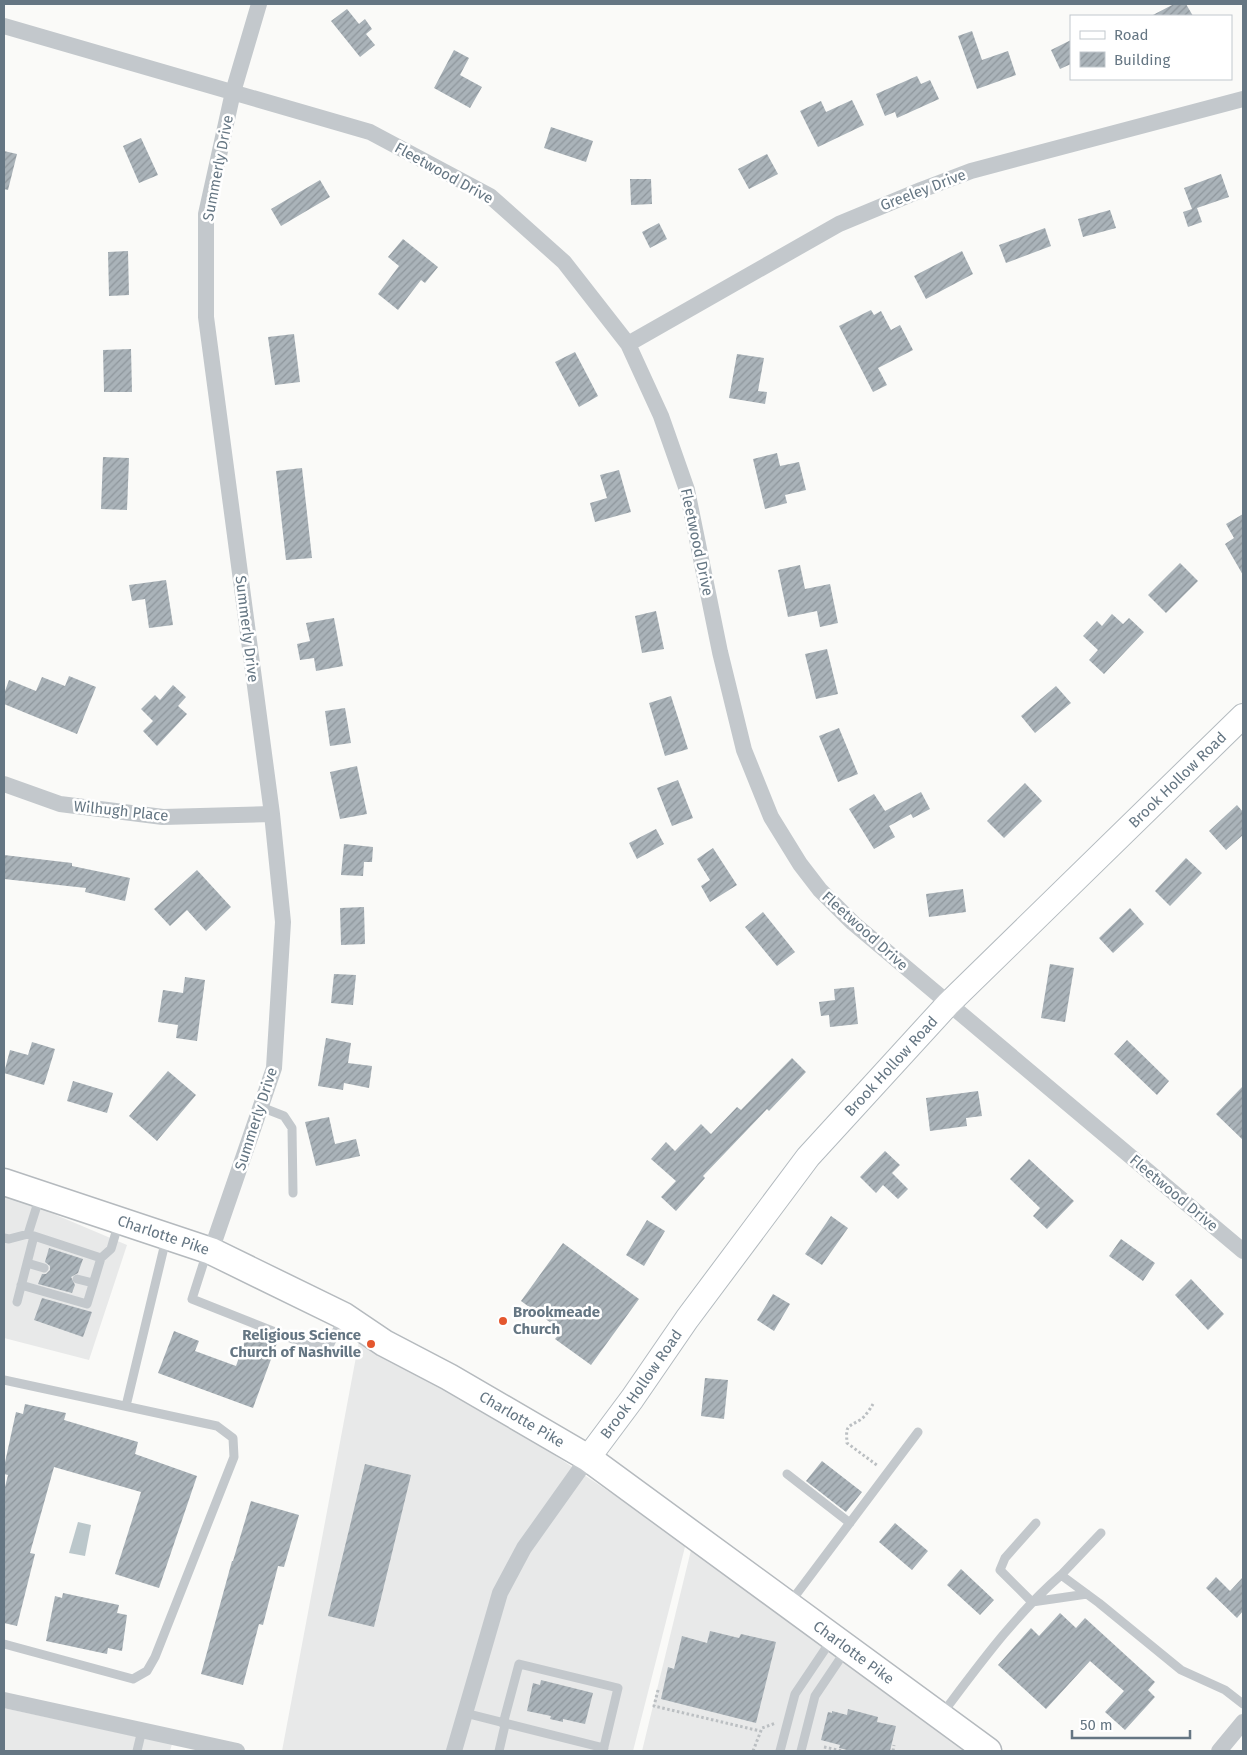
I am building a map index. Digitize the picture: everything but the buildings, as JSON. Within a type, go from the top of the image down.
[{"type":"main road","name":"Charlotte Pike","points":[[4,1182],[210,1251],[344,1316],[384,1342],[588,1458],[988,1751]]},
{"type":"street","name":"Summerly Drive","points":[[210,1251],[274,1068],[282,922],[272,814],[206,317],[206,214],[233,92],[258,4]]},
{"type":"street","name":"Fleetwood Drive","points":[[4,26],[370,132],[490,196],[564,262],[628,344],[662,416],[687,490],[720,652],[744,750],[770,817],[800,864],[820,890],[853,923],[1243,1251]]},
{"type":"street","name":"Greeley Drive","points":[[628,344],[840,224],[921,190],[971,171],[1243,99]]},
{"type":"street","name":"Brook Hollow Road","points":[[588,1458],[632,1399],[687,1319],[808,1156],[948,1004],[1243,716]]},
{"type":"street","name":"Wilhugh Place","points":[[4,784],[60,804],[163,817],[272,814]]},
{"type":"street","points":[[454,1751],[500,1593],[524,1548],[588,1458]]},
{"type":"street","points":[[4,1700],[237,1751]]},
{"type":"street","points":[[1219,1751],[1243,1722]]},
{"type":"lane","points":[[261,1107],[284,1116],[292,1128],[293,1192]]},
{"type":"lane","points":[[17,1302],[27,1264],[40,1195]]},
{"type":"lane","points":[[21,1285],[87,1304],[100,1258],[112,1248],[120,1221]]},
{"type":"lane","points":[[4,1238],[10,1240],[31,1235],[100,1258]]},
{"type":"lane","points":[[126,1406],[167,1237]]},
{"type":"lane","points":[[210,1251],[192,1299],[308,1346],[328,1348],[344,1316]]},
{"type":"lane","points":[[27,1264],[44,1268]]},
{"type":"lane","points":[[77,1278],[93,1283]]},
{"type":"lane","points":[[4,1380],[217,1426],[233,1438],[234,1458],[156,1657],[148,1671],[133,1679],[4,1644]]},
{"type":"lane","points":[[789,1604],[918,1432]]},
{"type":"lane","points":[[787,1474],[850,1523]]},
{"type":"lane","points":[[1032,1602],[1000,1570],[1005,1558],[1036,1523]]},
{"type":"lane","points":[[940,1716],[1008,1629],[1101,1532]]},
{"type":"lane","points":[[1060,1575],[1087,1594],[1181,1670],[1225,1690],[1243,1704]]},
{"type":"lane","points":[[1032,1602],[1087,1594]]},
{"type":"lane","points":[[780,1751],[795,1694],[841,1642]]},
{"type":"lane","points":[[801,1751],[815,1696],[841,1642]]},
{"type":"lane","points":[[465,1713],[504,1724],[603,1749],[618,1688],[519,1664],[504,1724],[499,1751]]},
{"type":"lane","points":[[137,1751],[142,1730]]},
{"type":"path","points":[[873,1404],[862,1420],[850,1424],[846,1430],[847,1442],[878,1466]]},
{"type":"path","points":[[658,1690],[654,1706],[760,1731]]},
{"type":"path","points":[[753,1751],[760,1731],[765,1726],[787,1720]]},
{"type":"path","points":[[892,1751],[894,1745]]},
{"type":"path","points":[[824,1747],[842,1751]]},
{"type":"shaded area","points":[[4,1193],[127,1245],[89,1360],[4,1338]]},
{"type":"shaded area","points":[[359,1341],[526,1436],[686,1543],[633,1751],[282,1751]]},
{"type":"shaded area","points":[[78,1522],[91,1525],[85,1556],[69,1553]]},
{"type":"shaded area","points":[[692,1546],[970,1751],[642,1751]]},
{"type":"shaded area","points":[[4,1708],[172,1744],[170,1751],[4,1751]]},
{"type":"place","name":"Brookmeade Church","points":[[503,1321]]},
{"type":"place","name":"Religious Science Church of Nashville","points":[[371,1344]]}]
